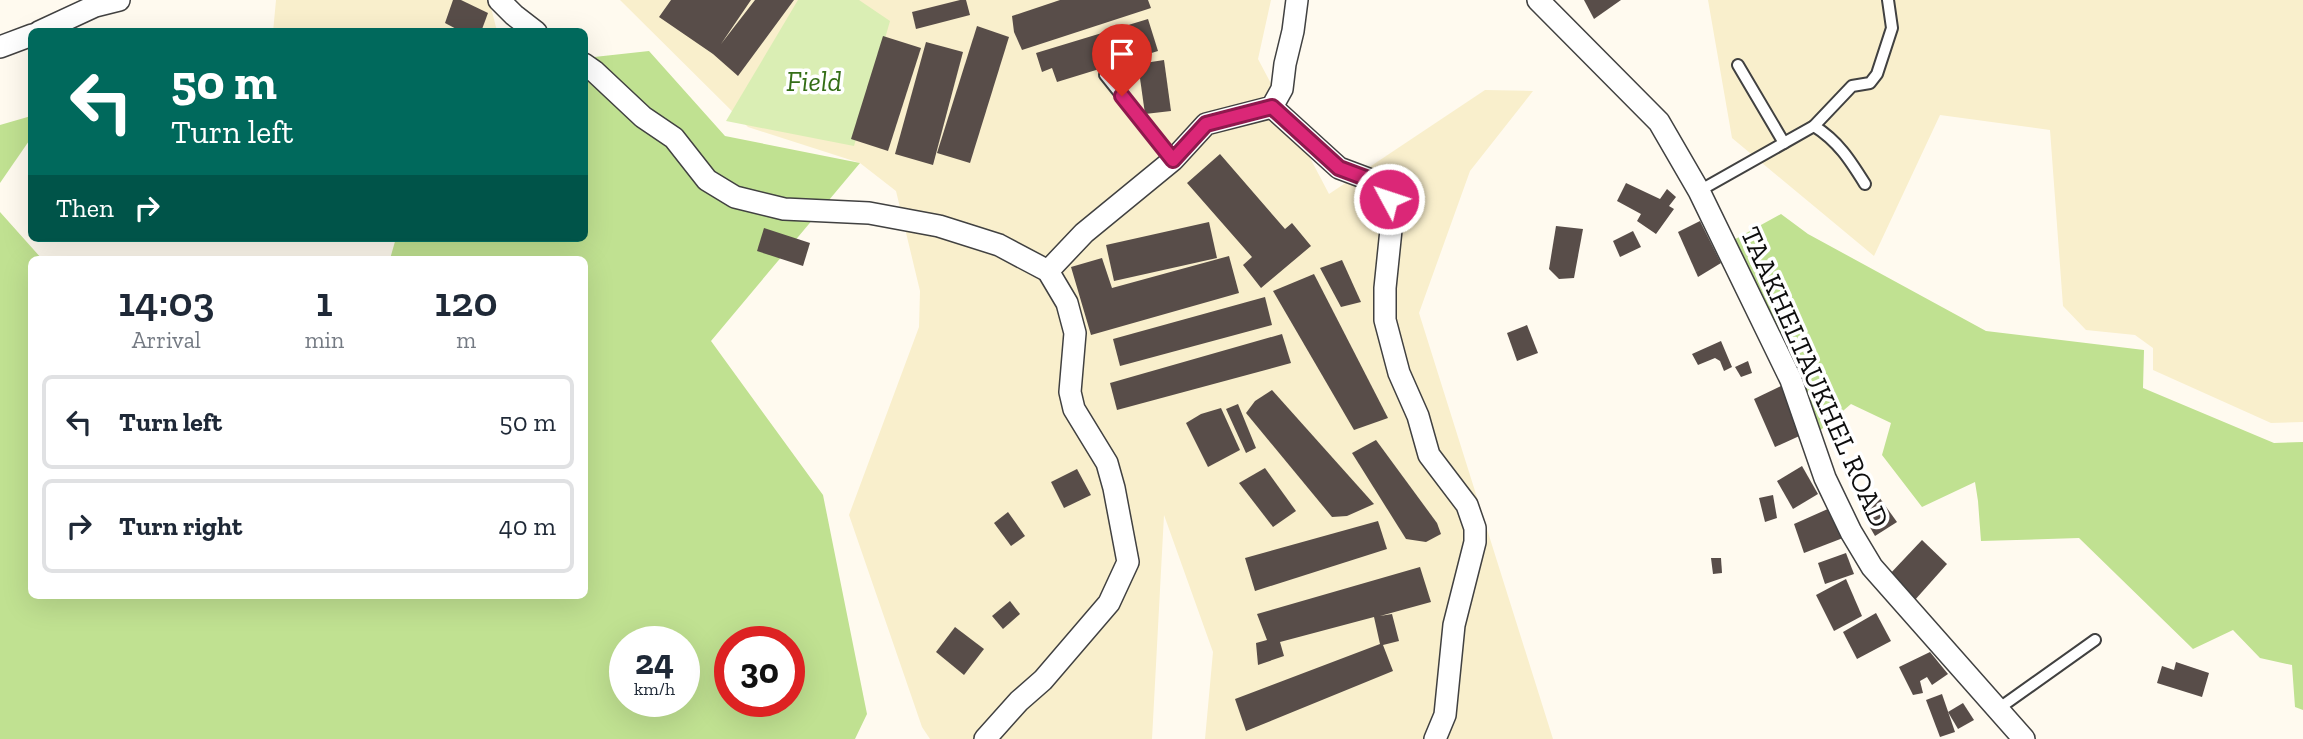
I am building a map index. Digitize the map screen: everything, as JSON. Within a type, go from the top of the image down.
[{"type":"street","points":[[48,28],[95,6],[118,0]]},
{"type":"street","points":[[499,0],[531,28]]},
{"type":"street","points":[[1048,271],[1084,233],[1173,160],[1206,124],[1272,107],[1282,89],[1284,64],[1293,31],[1297,0]]},
{"type":"street","name":"TAAKHELTAUKHEL ROAD","points":[[1538,0],[1659,122],[1699,191],[1791,380],[1825,478],[1851,532],[1872,567],[2024,739]]},
{"type":"street","points":[[0,47],[28,36]]},
{"type":"street","points":[[588,67],[643,117],[674,138],[707,180],[735,197],[784,209],[869,213],[939,226],[999,245],[1048,271],[1067,303],[1075,333],[1070,375],[1074,409],[1107,463],[1128,562],[1109,603],[1042,680],[985,739]]},
{"type":"street","points":[[1272,107],[1339,168],[1379,183],[1389,199],[1392,220],[1385,289],[1385,320],[1399,373],[1418,416],[1429,455],[1467,505],[1475,528],[1475,542],[1454,625],[1445,715],[1435,739]]},
{"type":"lane","points":[[1699,191],[1814,126],[1852,86],[1870,83],[1877,74],[1892,28],[1888,0]]},
{"type":"lane","points":[[1738,65],[1784,143]]},
{"type":"lane","points":[[1105,75],[1173,160]]},
{"type":"lane","points":[[1814,126],[1830,136],[1843,149],[1865,184]]},
{"type":"lane","points":[[1998,709],[2095,640]]},
{"type":"green space","points":[[276,0],[489,0],[496,28],[273,28]]},
{"type":"green space","points":[[620,0],[1271,0],[1258,59],[1329,194],[1485,90],[1533,91],[1470,171],[1419,313],[1553,739],[1205,739],[1213,652],[1164,515],[1152,739],[930,739],[922,727],[849,515],[919,327],[920,291],[896,191],[860,163],[748,127]]},
{"type":"green space","name":"Field","points":[[798,0],[859,0],[890,21],[854,146],[726,121]]},
{"type":"green space","points":[[1708,0],[2303,0],[2303,422],[2271,423],[2153,370],[2153,348],[2135,335],[2086,330],[2063,306],[2050,130],[1940,115],[1874,256],[1732,138]]},
{"type":"green space","points":[[649,51],[725,136],[860,163],[711,341],[823,495],[867,714],[855,739],[0,739],[0,212],[39,256],[28,256],[28,599],[588,599],[588,256],[391,256],[395,242],[588,242],[588,58]]},
{"type":"green space","points":[[28,117],[28,142],[0,183],[0,125]]},
{"type":"green space","points":[[1781,214],[1808,234],[1986,331],[2144,350],[2143,388],[2274,443],[2303,442],[2303,710],[2295,707],[2292,665],[2260,658],[2233,630],[2193,649],[2079,538],[1981,541],[1975,482],[1922,507],[1882,455],[1891,423],[1851,404],[1816,434],[1730,242]]},
{"type":"building","points":[[453,0],[461,0],[488,13],[482,28],[454,28],[445,23]]},
{"type":"building","points":[[671,0],[751,0],[721,44],[755,0],[794,0],[738,76],[713,54],[659,17]]},
{"type":"building","points":[[966,0],[970,15],[916,29],[912,12]]},
{"type":"building","points":[[1060,0],[1148,0],[1151,8],[1022,50],[1014,32],[1012,16]]},
{"type":"building","points":[[1584,0],[1621,0],[1594,19]]},
{"type":"building","points":[[1148,19],[1158,51],[1057,82],[1052,68],[1042,72],[1036,53]]},
{"type":"building","points":[[977,26],[1009,37],[970,163],[937,153]]},
{"type":"building","points":[[883,36],[921,48],[888,151],[851,139]]},
{"type":"building","points":[[926,42],[963,52],[933,165],[895,154]]},
{"type":"building","points":[[1164,60],[1171,111],[1145,114],[1138,64]]},
{"type":"building","points":[[1220,154],[1285,229],[1292,223],[1311,246],[1261,288],[1243,265],[1252,257],[1187,183]]},
{"type":"building","points":[[1626,183],[1660,199],[1667,189],[1676,197],[1669,206],[1674,209],[1656,234],[1637,221],[1641,214],[1617,201]]},
{"type":"building","points":[[1700,221],[1721,263],[1698,277],[1678,232]]},
{"type":"building","points":[[1209,222],[1217,258],[1114,281],[1106,245]]},
{"type":"building","points":[[1556,226],[1583,229],[1574,278],[1559,279],[1549,269]]},
{"type":"building","points":[[764,228],[810,243],[803,266],[757,251]]},
{"type":"building","points":[[1633,231],[1641,247],[1620,257],[1613,241]]},
{"type":"building","points":[[1229,256],[1239,293],[1091,335],[1071,267],[1102,258],[1112,288]]},
{"type":"building","points":[[1342,260],[1361,302],[1341,307],[1320,268]]},
{"type":"building","points":[[1314,274],[1388,418],[1354,430],[1273,291]]},
{"type":"building","points":[[1265,297],[1272,325],[1120,366],[1113,339]]},
{"type":"building","points":[[1527,325],[1538,353],[1517,361],[1507,333]]},
{"type":"building","points":[[1282,334],[1291,363],[1117,410],[1110,383]]},
{"type":"building","points":[[1721,341],[1732,367],[1724,371],[1720,361],[1715,358],[1698,365],[1692,354]]},
{"type":"building","points":[[1748,361],[1752,373],[1741,377],[1735,367]]},
{"type":"building","points":[[1785,384],[1806,433],[1775,447],[1754,399]]},
{"type":"building","points":[[1272,390],[1374,504],[1347,516],[1332,517],[1246,413],[1255,401]]},
{"type":"building","points":[[1238,404],[1256,448],[1246,453],[1226,409]]},
{"type":"building","points":[[1221,408],[1240,450],[1208,467],[1186,423],[1201,414]]},
{"type":"building","points":[[1376,440],[1437,523],[1441,534],[1426,542],[1406,539],[1352,453]]},
{"type":"building","points":[[1802,466],[1818,494],[1793,509],[1777,481]]},
{"type":"building","points":[[1265,468],[1296,511],[1273,527],[1239,483]]},
{"type":"building","points":[[1077,469],[1091,495],[1064,508],[1051,482]]},
{"type":"building","points":[[1773,495],[1777,518],[1765,522],[1759,498]]},
{"type":"building","points":[[1879,497],[1897,522],[1875,536],[1860,510]]},
{"type":"building","points":[[1830,508],[1843,538],[1804,553],[1794,524]]},
{"type":"building","points":[[1008,512],[1025,536],[1011,546],[994,523]]},
{"type":"building","points":[[1378,521],[1387,549],[1255,591],[1245,558]]},
{"type":"building","points":[[1922,540],[1947,564],[1914,601],[1888,576]]},
{"type":"building","points":[[1846,553],[1854,574],[1825,584],[1818,563]]},
{"type":"building","points":[[1711,558],[1721,558],[1722,573],[1713,574]]},
{"type":"building","points":[[1420,567],[1431,602],[1380,616],[1392,614],[1399,641],[1383,645],[1393,671],[1246,731],[1235,699],[1380,644],[1374,617],[1280,642],[1284,656],[1258,665],[1256,643],[1267,640],[1257,614]]},
{"type":"building","points":[[1846,579],[1862,616],[1834,631],[1816,595]]},
{"type":"building","points":[[1010,601],[1020,614],[1003,629],[992,616]]},
{"type":"building","points":[[1876,613],[1891,641],[1857,659],[1843,632]]},
{"type":"building","points":[[955,627],[984,649],[964,675],[936,652]]},
{"type":"building","points":[[1930,652],[1948,674],[1932,685],[1927,677],[1920,681],[1923,693],[1913,695],[1899,667]]},
{"type":"building","points":[[2176,662],[2209,673],[2202,697],[2157,683],[2162,666],[2174,670]]},
{"type":"building","points":[[1942,694],[1955,732],[1940,737],[1926,700]]},
{"type":"building","points":[[1963,703],[1974,720],[1958,729],[1948,712]]},
{"type":"route","points":[[1122,96],[1173,160],[1206,124],[1272,107],[1339,168],[1379,183],[1389,199]]}]
